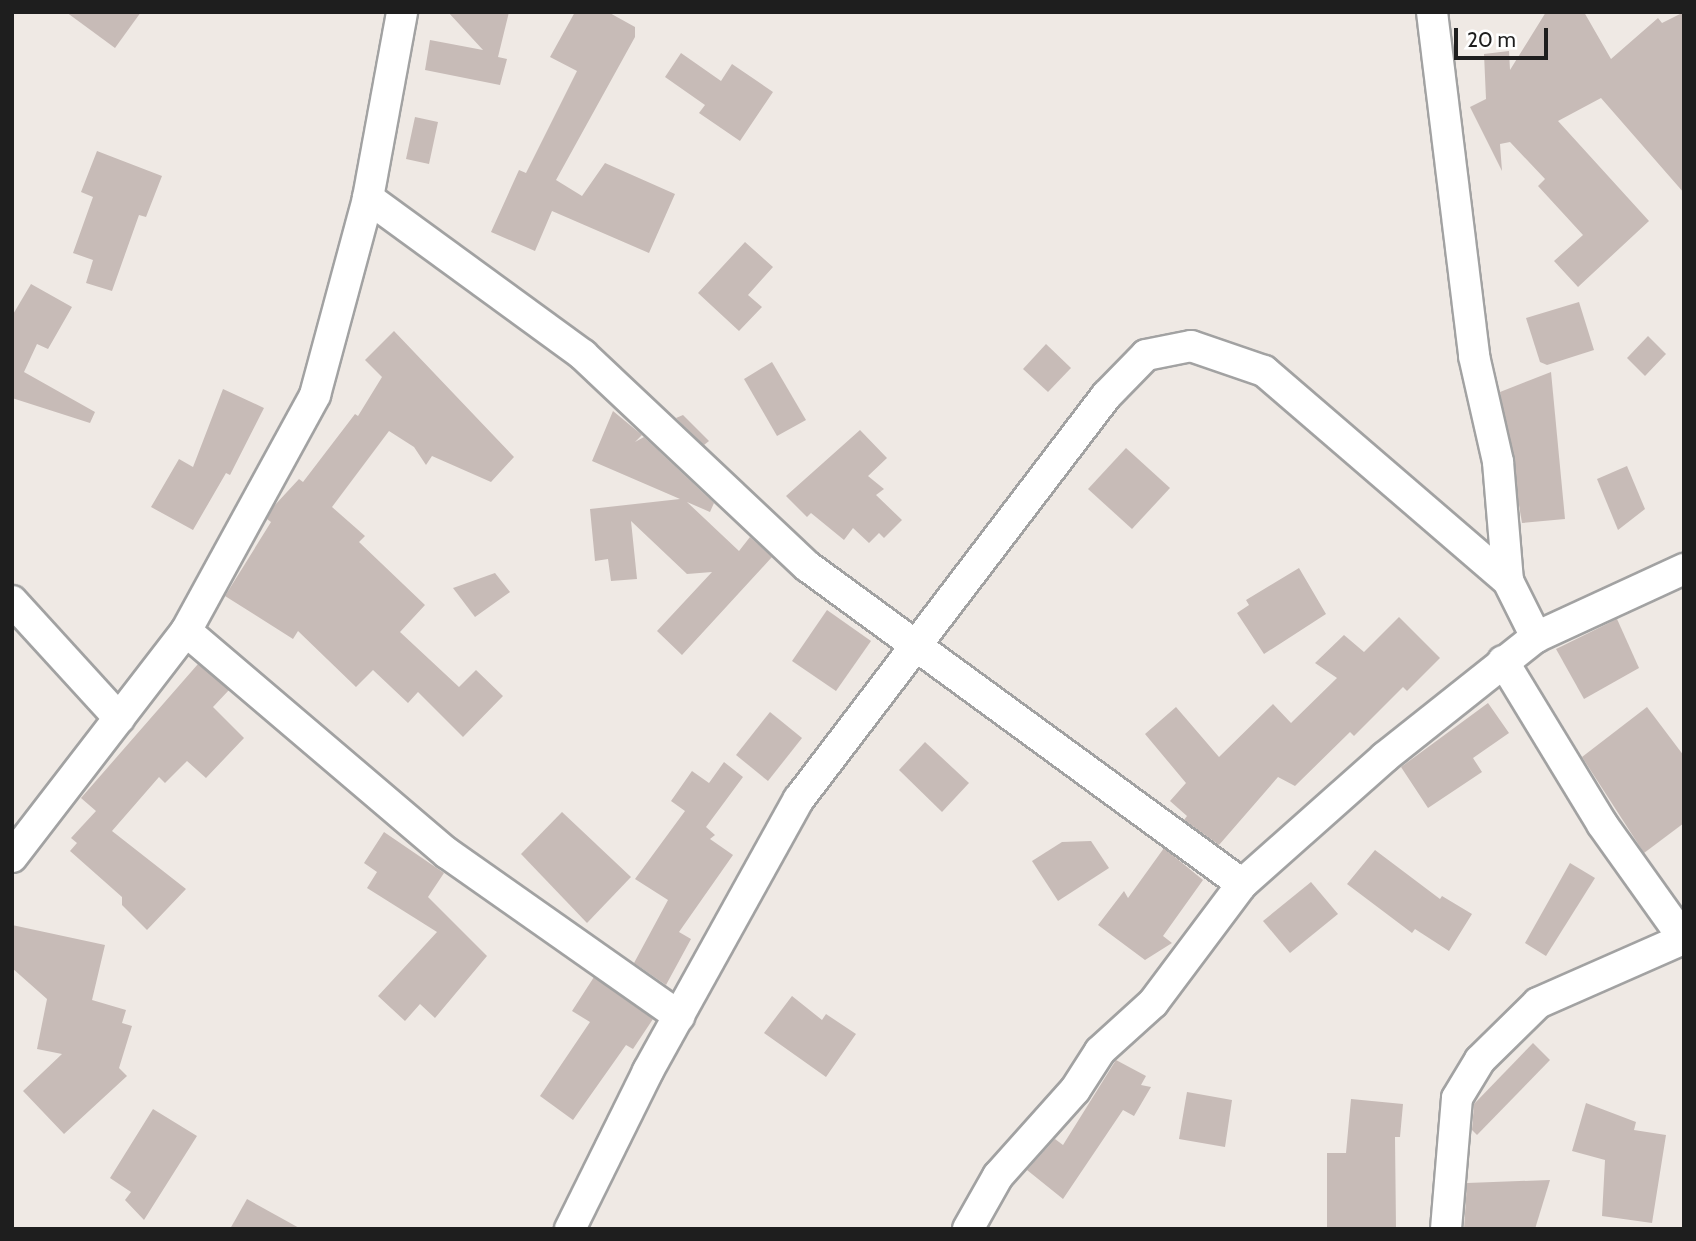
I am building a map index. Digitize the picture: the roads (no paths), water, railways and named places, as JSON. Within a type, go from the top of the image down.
[{"type":"street","points":[[12,857],[186,631],[314,395],[368,198],[402,12]]},
{"type":"street","points":[[1432,12],[1474,356],[1499,474],[1508,581],[1536,637]]},
{"type":"street","points":[[368,198],[583,355],[807,566],[914,647],[1242,884]]},
{"type":"street","points":[[570,1229],[679,1016],[799,799],[1106,396],[1146,355],[1191,346],[1264,371],[1508,581]]},
{"type":"street","points":[[968,1229],[998,1176],[1075,1090],[1100,1051],[1153,1003],[1242,884],[1536,637],[1684,569]]},
{"type":"street","points":[[12,601],[119,718]]},
{"type":"street","points":[[186,631],[447,853],[679,1016]]},
{"type":"street","points":[[1446,1229],[1457,1098],[1480,1060],[1538,1003],[1684,939],[1602,824],[1503,662]]}]
